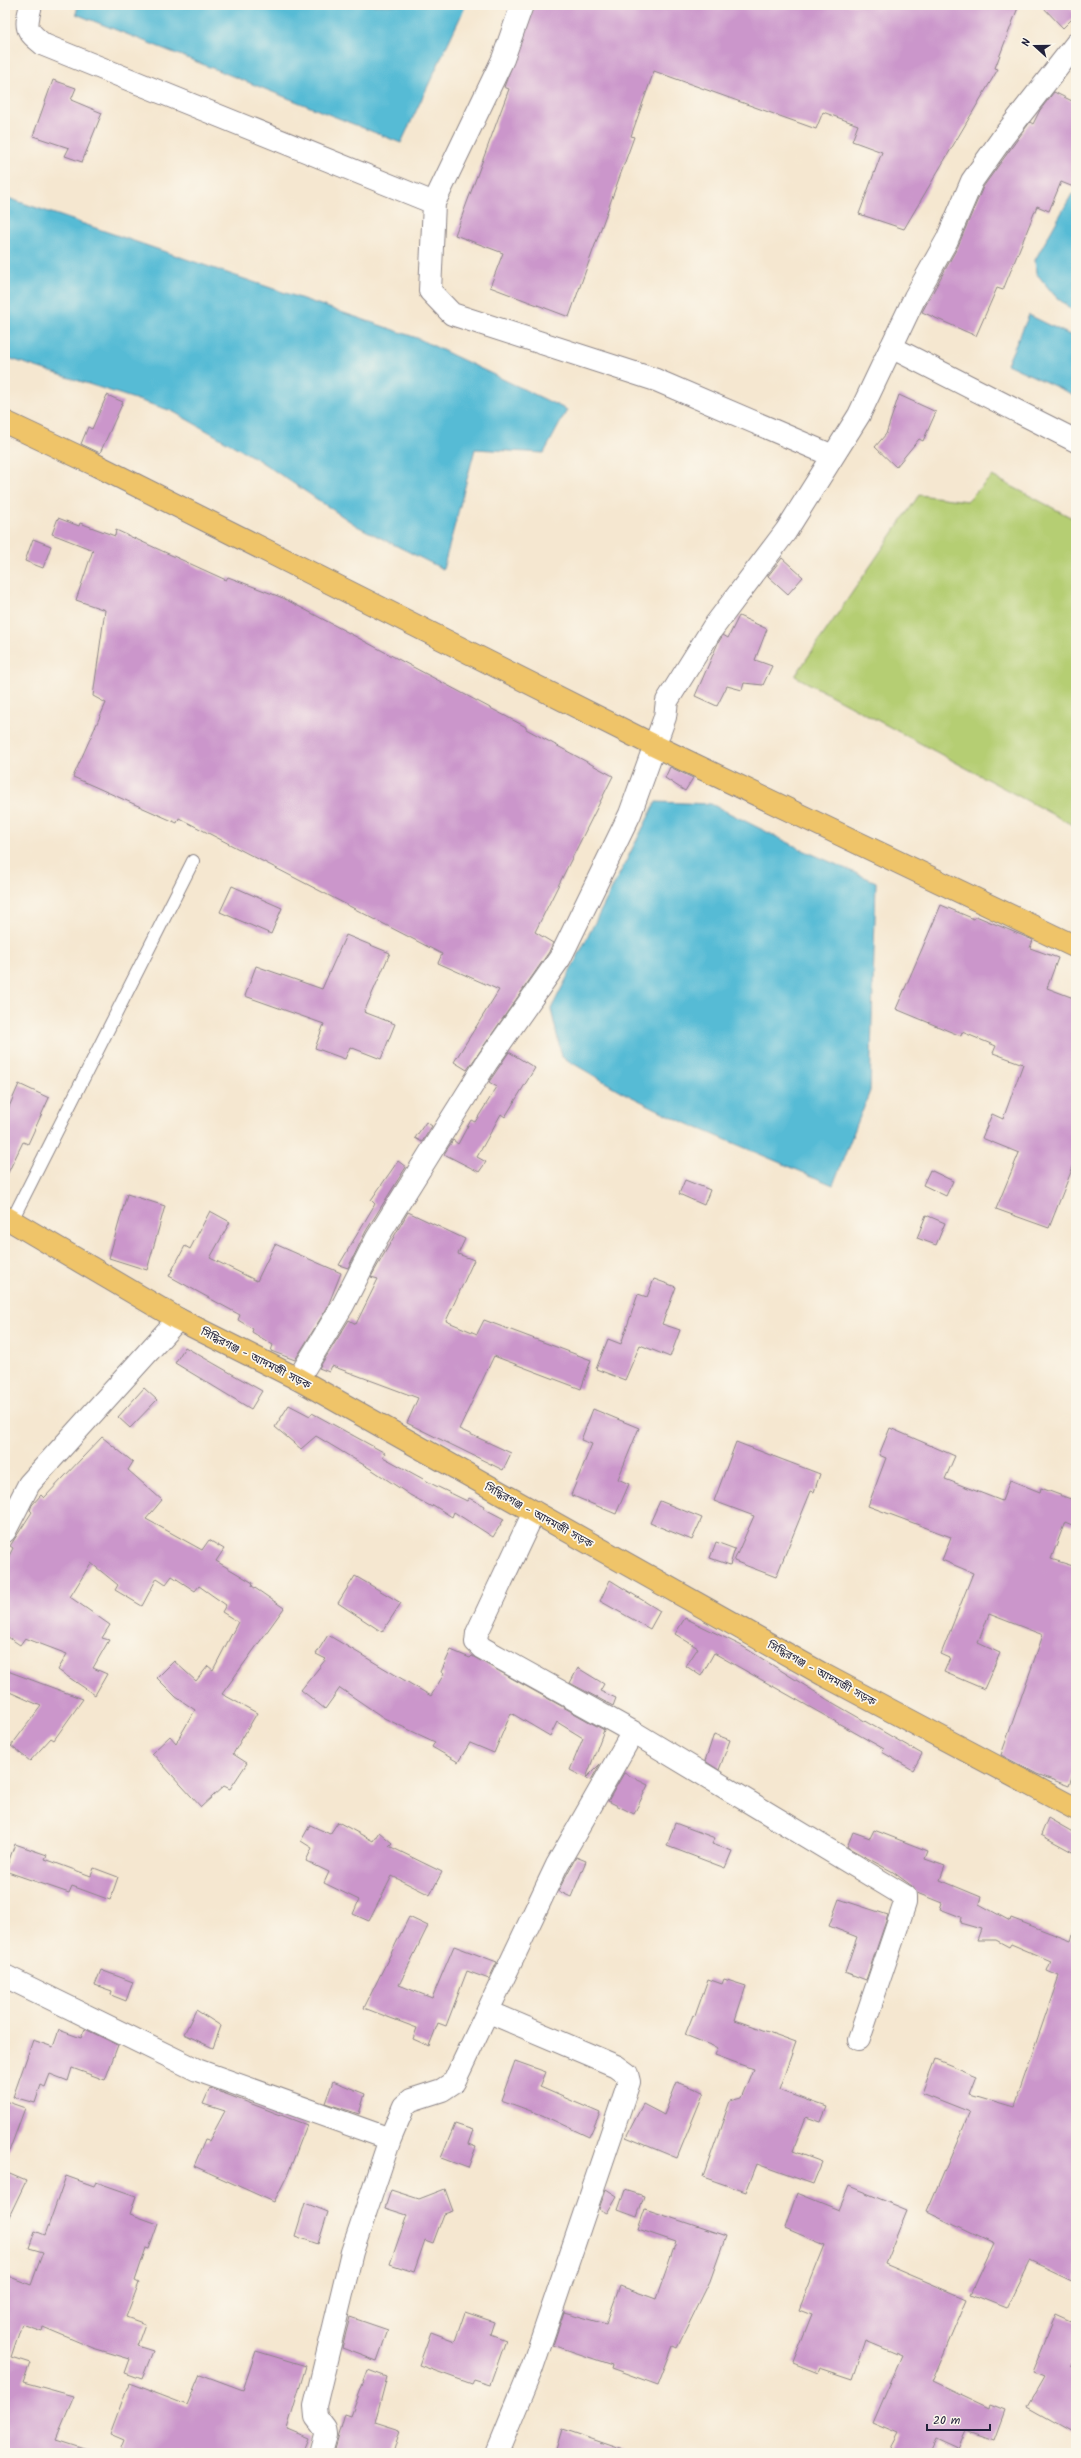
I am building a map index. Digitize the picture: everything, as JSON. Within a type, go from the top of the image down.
[{"type":"main road","points":[[5,422],[94,464],[655,746],[1076,947]]},
{"type":"main road","name":"সিদ্ধিরগঞ্জ - আদমজী সড়ক","points":[[9,1219],[178,1319],[298,1379],[824,1675],[1076,1809]]},
{"type":"street","points":[[31,5],[26,24],[30,34],[44,45],[434,203]]},
{"type":"street","points":[[522,5],[503,59],[434,203],[430,291],[452,314],[656,380],[833,456]]},
{"type":"street","points":[[298,1379],[343,1305],[377,1238],[431,1151],[487,1062],[560,958],[630,814],[672,695],[712,629],[786,531],[859,414],[915,298],[947,240],[972,181],[1002,137],[1076,44]]},
{"type":"street","points":[[891,347],[1076,441]]},
{"type":"street","points":[[5,1531],[29,1484],[178,1319]]},
{"type":"street","points":[[534,1512],[477,1633],[476,1642],[482,1648],[632,1732],[905,1896],[905,1903],[859,2039]]},
{"type":"street","points":[[321,2453],[326,2435],[325,2429],[316,2417],[315,2406],[352,2252],[390,2139],[404,2106],[411,2100],[442,2090],[454,2082],[489,2012],[557,1865],[632,1732]]},
{"type":"street","points":[[5,1976],[196,2070],[390,2139]]},
{"type":"street","points":[[489,2012],[616,2066],[627,2074],[629,2082],[532,2368],[497,2453]]},
{"type":"lane","points":[[9,1219],[194,861]]},
{"type":"green space","points":[[992,476],[1076,520],[1076,827],[795,676],[919,495],[967,501]]},
{"type":"water","points":[[78,5],[466,5],[401,143],[76,14]]},
{"type":"water","points":[[1072,194],[1076,196],[1076,313],[1056,297],[1036,273],[1035,260]]},
{"type":"water","points":[[5,197],[417,338],[567,410],[544,453],[475,449],[443,569],[357,526],[257,459],[172,411],[5,357]]},
{"type":"water","points":[[1029,315],[1076,338],[1076,396],[1007,364]]},
{"type":"water","points":[[656,802],[711,804],[803,850],[876,882],[870,1091],[833,1185],[679,1120],[622,1092],[562,1057],[551,1009]]},
{"type":"building","points":[[534,5],[1019,5],[995,68],[998,69],[904,229],[859,214],[882,152],[852,141],[858,125],[823,112],[816,129],[654,71],[631,136],[634,137],[569,317],[490,287],[503,253],[455,235],[509,89],[504,87]]},
{"type":"building","points":[[1041,5],[1068,5],[1076,15],[1063,28]]},
{"type":"building","points":[[53,80],[76,88],[71,100],[102,113],[82,162],[65,156],[69,148],[33,136]]},
{"type":"building","points":[[1054,92],[1076,103],[1076,188],[1061,182],[1049,211],[1037,206],[1003,290],[997,288],[976,336],[922,312],[958,246],[983,187],[1030,122],[1033,124],[1040,110]]},
{"type":"building","points":[[107,395],[123,402],[100,453],[81,444],[88,427],[92,429]]},
{"type":"building","points":[[899,395],[936,412],[923,441],[919,439],[896,467],[875,447],[886,434]]},
{"type":"building","points":[[58,518],[79,526],[80,523],[115,536],[116,530],[226,580],[228,577],[283,598],[526,727],[526,729],[613,776],[535,932],[553,943],[549,952],[467,1070],[454,1062],[499,990],[438,963],[442,954],[179,818],[177,823],[73,777],[106,703],[93,696],[105,610],[76,600],[93,550],[52,534]]},
{"type":"building","points":[[33,539],[51,546],[43,568],[25,561]]},
{"type":"building","points":[[782,558],[803,577],[788,594],[768,576]]},
{"type":"building","points":[[739,616],[767,629],[755,660],[772,666],[763,685],[744,683],[742,690],[727,686],[717,706],[695,696],[718,643],[723,635],[728,638]]},
{"type":"building","points":[[670,767],[693,778],[685,791],[665,778]]},
{"type":"building","points":[[232,886],[282,908],[271,934],[220,912]]},
{"type":"building","points":[[941,905],[974,919],[976,916],[1033,940],[1030,948],[1058,958],[1047,988],[1076,999],[1076,1159],[1049,1228],[996,1209],[1019,1153],[982,1138],[992,1114],[1003,1119],[1023,1064],[993,1053],[996,1046],[962,1032],[961,1036],[896,1009]]},
{"type":"building","points":[[346,935],[390,953],[364,1012],[395,1024],[381,1059],[350,1047],[345,1059],[315,1048],[324,1024],[245,996],[256,966],[322,989]]},
{"type":"building","points":[[509,1052],[535,1068],[505,1117],[501,1114],[477,1157],[486,1162],[479,1172],[444,1154],[453,1140],[458,1144],[471,1120],[475,1122],[497,1087],[489,1082]]},
{"type":"building","points":[[19,1084],[49,1098],[28,1144],[23,1142],[5,1179],[5,1116]]},
{"type":"building","points":[[426,1122],[432,1126],[422,1142],[415,1138]]},
{"type":"building","points":[[398,1161],[406,1167],[366,1231],[348,1268],[339,1265],[375,1204],[371,1200]]},
{"type":"building","points":[[930,1170],[953,1181],[946,1196],[923,1185]]},
{"type":"building","points":[[685,1180],[710,1190],[704,1205],[679,1194]]},
{"type":"building","points":[[127,1194],[165,1206],[147,1270],[109,1258]]},
{"type":"building","points":[[210,1211],[230,1222],[210,1258],[257,1281],[275,1244],[341,1273],[327,1308],[295,1360],[271,1351],[273,1345],[252,1332],[253,1329],[238,1320],[240,1315],[169,1276],[185,1246],[190,1249]]},
{"type":"building","points":[[408,1212],[465,1239],[458,1254],[474,1260],[446,1321],[477,1334],[484,1320],[591,1360],[581,1389],[494,1356],[459,1429],[511,1453],[503,1470],[407,1423],[418,1398],[332,1366],[329,1372],[319,1368],[349,1320],[356,1324],[378,1279],[371,1277]]},
{"type":"building","points":[[926,1215],[945,1223],[936,1245],[917,1238]]},
{"type":"building","points":[[654,1279],[676,1287],[662,1324],[680,1330],[670,1357],[640,1345],[625,1380],[596,1369],[608,1339],[621,1344],[638,1294],[647,1297]]},
{"type":"building","points":[[185,1347],[262,1391],[251,1409],[175,1363]]},
{"type":"building","points":[[144,1388],[157,1400],[130,1428],[118,1417]]},
{"type":"building","points":[[289,1405],[310,1416],[312,1413],[385,1453],[383,1457],[467,1501],[469,1498],[484,1506],[483,1508],[504,1519],[493,1537],[454,1512],[452,1517],[433,1505],[432,1507],[410,1495],[316,1436],[301,1449],[275,1427]]},
{"type":"building","points":[[593,1409],[639,1428],[618,1479],[629,1484],[616,1514],[571,1495],[592,1444],[581,1440]]},
{"type":"building","points":[[890,1428],[955,1456],[945,1479],[1002,1501],[1010,1480],[1040,1492],[1041,1488],[1076,1501],[1076,1513],[1072,1525],[1065,1522],[1051,1559],[1076,1567],[1076,1766],[1069,1786],[1037,1774],[1001,1755],[1043,1635],[989,1614],[978,1643],[1000,1653],[984,1689],[944,1672],[950,1658],[941,1654],[973,1573],[942,1560],[951,1537],[868,1506],[886,1458],[879,1455]]},
{"type":"building","points":[[102,1437],[133,1462],[128,1470],[162,1500],[146,1519],[202,1550],[209,1540],[224,1549],[216,1561],[253,1583],[252,1586],[284,1608],[222,1694],[257,1713],[233,1754],[247,1763],[230,1789],[224,1786],[201,1807],[152,1753],[170,1736],[176,1743],[195,1710],[176,1697],[157,1678],[174,1661],[196,1681],[208,1666],[213,1670],[238,1622],[222,1612],[226,1605],[199,1586],[195,1591],[172,1576],[166,1584],[157,1578],[142,1606],[115,1590],[118,1585],[91,1563],[70,1597],[110,1625],[102,1638],[109,1640],[93,1668],[107,1674],[95,1695],[58,1670],[67,1654],[25,1638],[20,1645],[5,1635],[5,1564],[13,1548],[10,1546],[32,1512],[30,1510],[32,1505],[41,1495],[44,1498]]},
{"type":"building","points":[[736,1442],[820,1474],[814,1492],[811,1491],[776,1577],[734,1561],[754,1516],[714,1501]]},
{"type":"building","points":[[660,1501],[702,1518],[692,1540],[650,1523]]},
{"type":"building","points":[[716,1542],[735,1549],[730,1565],[710,1558]]},
{"type":"building","points":[[355,1576],[401,1603],[382,1632],[338,1603]]},
{"type":"building","points":[[610,1580],[660,1611],[650,1629],[600,1601]]},
{"type":"building","points":[[685,1618],[742,1646],[828,1700],[922,1754],[913,1770],[882,1752],[884,1749],[714,1653],[701,1676],[686,1666],[698,1648],[675,1634]]},
{"type":"building","points":[[328,1635],[431,1696],[444,1674],[441,1672],[451,1650],[470,1658],[472,1656],[604,1730],[586,1778],[570,1770],[583,1738],[557,1722],[550,1736],[511,1713],[494,1753],[470,1743],[458,1762],[432,1747],[435,1742],[384,1718],[340,1688],[325,1709],[301,1690],[326,1659],[316,1654]]},
{"type":"building","points":[[578,1668],[604,1684],[600,1691],[616,1698],[613,1706],[570,1683]]},
{"type":"building","points":[[5,1670],[83,1699],[54,1740],[51,1738],[30,1761],[11,1746],[41,1706],[5,1690]]},
{"type":"building","points":[[714,1734],[730,1740],[719,1770],[705,1761]]},
{"type":"building","points":[[600,1764],[591,1780],[586,1778]]},
{"type":"building","points":[[624,1773],[648,1785],[634,1814],[608,1801]]},
{"type":"building","points":[[1048,1818],[1076,1834],[1076,1854],[1041,1835]]},
{"type":"building","points":[[338,1822],[373,1841],[379,1832],[392,1843],[389,1846],[442,1872],[430,1895],[392,1876],[369,1921],[353,1914],[359,1900],[324,1883],[329,1872],[306,1861],[312,1848],[301,1841],[310,1825],[330,1834]]},
{"type":"building","points":[[675,1823],[715,1838],[712,1844],[732,1851],[725,1868],[667,1846]]},
{"type":"building","points":[[874,1830],[928,1851],[925,1859],[945,1866],[940,1880],[981,1897],[979,1904],[1010,1921],[1011,1918],[1071,1941],[1073,1934],[1076,1934],[1076,2283],[1029,2261],[1006,2308],[971,2294],[994,2244],[927,2212],[970,2112],[922,2093],[935,2059],[977,2076],[970,2094],[1014,2107],[1059,1976],[1047,1971],[1051,1961],[1011,1944],[1009,1947],[996,1940],[977,1940],[981,1929],[960,1923],[961,1917],[940,1909],[942,1903],[917,1893],[912,1886],[893,1872],[847,1847],[853,1832],[870,1838]]},
{"type":"building","points":[[15,1844],[47,1855],[45,1859],[91,1876],[94,1868],[118,1877],[110,1900],[72,1886],[69,1893],[5,1871]]},
{"type":"building","points":[[576,1857],[586,1861],[571,1897],[558,1891]]},
{"type":"building","points":[[839,1899],[888,1915],[866,1980],[845,1972],[857,1937],[829,1926]]},
{"type":"building","points":[[409,1917],[428,1926],[399,1985],[432,1998],[454,1946],[497,1962],[489,1979],[467,1971],[446,2026],[438,2023],[429,2046],[413,2039],[417,2028],[364,2008]]},
{"type":"building","points":[[101,1970],[133,1982],[126,2001],[111,1995],[112,1991],[95,1985]]},
{"type":"building","points":[[708,1979],[722,1984],[724,1979],[746,1986],[735,2020],[796,2042],[779,2090],[827,2107],[821,2122],[806,2117],[793,2151],[822,2162],[813,2184],[757,2164],[746,2192],[703,2177],[730,2101],[741,2098],[753,2069],[715,2055],[718,2048],[685,2035],[693,2015],[695,2016]]},
{"type":"building","points":[[196,2010],[221,2026],[213,2048],[184,2034]]},
{"type":"building","points":[[85,2029],[118,2045],[105,2080],[72,2068],[68,2081],[50,2074],[45,2087],[41,2085],[35,2103],[13,2097],[33,2040],[53,2047],[59,2030],[81,2038]]},
{"type":"building","points":[[515,2061],[546,2072],[540,2087],[600,2113],[589,2137],[542,2115],[501,2100]]},
{"type":"building","points":[[333,2081],[365,2094],[359,2114],[325,2103]]},
{"type":"building","points":[[677,2082],[704,2092],[677,2158],[626,2137],[643,2104],[664,2115]]},
{"type":"building","points":[[210,2088],[307,2125],[287,2176],[274,2202],[194,2166],[205,2140],[209,2141],[225,2111],[203,2104]]},
{"type":"building","points":[[5,2101],[25,2108],[7,2157],[5,2156]]},
{"type":"building","points":[[455,2124],[473,2130],[468,2144],[476,2147],[468,2168],[441,2158]]},
{"type":"building","points":[[5,2172],[26,2181],[5,2225]]},
{"type":"building","points":[[66,2176],[94,2186],[96,2182],[136,2196],[130,2214],[158,2224],[149,2249],[146,2248],[135,2281],[139,2283],[126,2317],[145,2324],[137,2346],[153,2351],[142,2379],[125,2373],[130,2359],[93,2348],[43,2327],[42,2331],[22,2324],[11,2357],[30,2363],[23,2382],[74,2396],[56,2439],[90,2450],[89,2453],[5,2453],[5,2275],[31,2285],[43,2252],[29,2248],[35,2231],[45,2235]]},
{"type":"building","points":[[849,2186],[907,2210],[885,2264],[967,2299],[932,2381],[989,2408],[990,2404],[1005,2410],[994,2440],[966,2430],[958,2448],[936,2438],[929,2453],[889,2453],[899,2434],[873,2423],[902,2356],[866,2341],[853,2379],[820,2368],[818,2373],[793,2363],[812,2315],[799,2310],[825,2245],[785,2228],[797,2193],[839,2210]]},
{"type":"building","points":[[445,2189],[453,2211],[444,2214],[433,2243],[425,2240],[414,2272],[390,2264],[407,2215],[385,2208],[391,2190],[419,2199]]},
{"type":"building","points":[[606,2189],[617,2196],[607,2213],[599,2209]]},
{"type":"building","points":[[625,2190],[644,2196],[637,2217],[618,2210]]},
{"type":"building","points":[[305,2203],[328,2212],[318,2244],[295,2236]]},
{"type":"building","points":[[645,2209],[726,2236],[710,2281],[677,2348],[673,2346],[658,2385],[611,2368],[612,2365],[553,2345],[564,2312],[606,2324],[620,2286],[656,2299],[676,2242],[638,2229]]},
{"type":"building","points":[[465,2312],[494,2322],[490,2334],[506,2340],[490,2385],[474,2380],[472,2384],[419,2365],[431,2332],[455,2341]]},
{"type":"building","points":[[1056,2314],[1076,2323],[1076,2351],[1070,2365],[1076,2367],[1076,2433],[1028,2406],[1044,2378],[1032,2373]]},
{"type":"building","points":[[350,2317],[388,2330],[377,2361],[342,2348]]},
{"type":"building","points":[[256,2351],[306,2366],[287,2429],[309,2438],[303,2453],[119,2453],[124,2440],[110,2434],[129,2383],[187,2405],[200,2374],[243,2390]]},
{"type":"building","points":[[368,2370],[387,2377],[375,2422],[400,2430],[393,2453],[334,2453],[345,2414],[351,2416]]},
{"type":"building","points":[[562,2429],[624,2450],[624,2453],[555,2453]]}]
